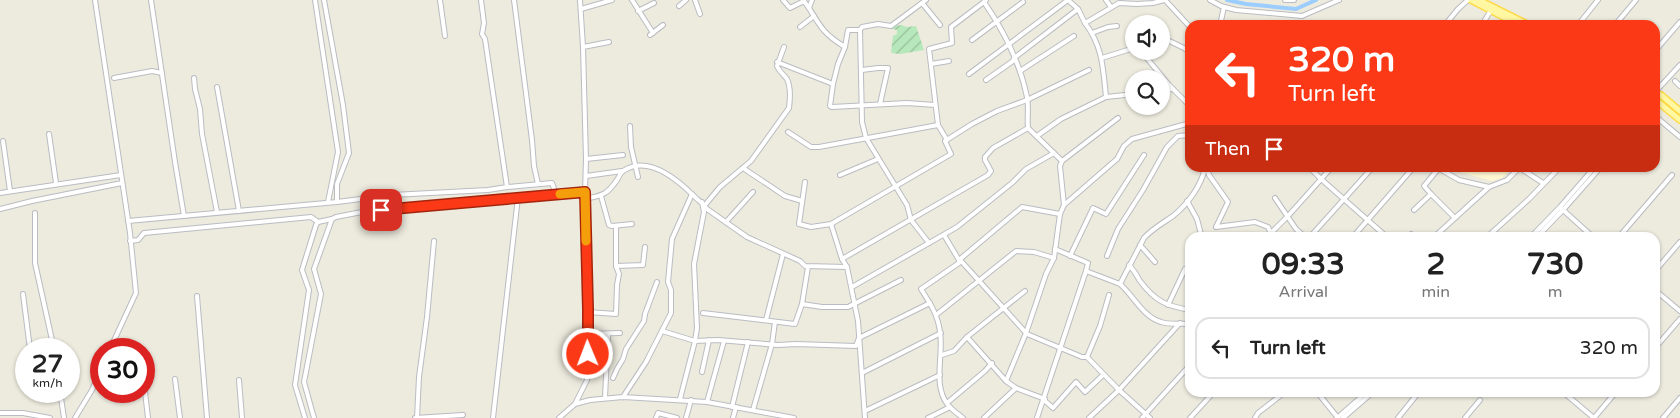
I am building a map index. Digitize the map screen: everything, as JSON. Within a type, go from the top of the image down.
[{"type":"main road","points":[[1470,0],[1510,20]]},
{"type":"main road","points":[[1479,0],[1519,20]]},
{"type":"main road","points":[[1660,94],[1680,111]]},
{"type":"main road","points":[[1660,104],[1680,120]]},
{"type":"street","points":[[95,0],[128,220],[136,293],[115,338]]},
{"type":"street","points":[[151,0],[184,216]]},
{"type":"street","points":[[315,0],[338,152],[328,202]]},
{"type":"street","points":[[324,0],[343,105],[348,154],[337,184],[337,202]]},
{"type":"street","points":[[440,0],[445,36]]},
{"type":"street","points":[[481,0],[484,23],[482,34],[485,39],[507,187]]},
{"type":"street","points":[[514,0],[534,166],[538,184]]},
{"type":"street","points":[[575,404],[587,380],[588,312],[585,199],[586,159],[580,0]]},
{"type":"street","points":[[581,9],[612,0]]},
{"type":"street","points":[[632,0],[652,34],[662,25]]},
{"type":"street","points":[[679,6],[686,0]]},
{"type":"street","points":[[695,0],[700,14]]},
{"type":"street","points":[[783,0],[790,8],[804,1],[826,34],[845,47]]},
{"type":"street","points":[[809,8],[812,0]]},
{"type":"street","points":[[969,74],[1068,0],[1078,9],[1084,22],[1092,32],[1102,58],[1106,97]]},
{"type":"street","points":[[1106,0],[1111,6]]},
{"type":"street","points":[[1084,22],[1119,3],[1137,4],[1165,0],[1185,22]]},
{"type":"street","points":[[1210,0],[1236,10],[1302,16],[1339,0]]},
{"type":"street","points":[[1285,0],[1294,0]]},
{"type":"street","points":[[1450,20],[1470,0]]},
{"type":"street","points":[[1582,20],[1598,0]]},
{"type":"street","points":[[1619,20],[1636,0]]},
{"type":"street","points":[[935,105],[907,103],[832,108],[830,106],[833,84],[845,47],[848,30],[860,30],[862,27],[878,24],[891,26],[924,1],[940,25]]},
{"type":"street","points":[[948,140],[938,125],[929,49],[952,42],[951,27],[985,1],[1009,44],[1020,71],[1027,100],[1028,128],[1062,161]]},
{"type":"street","points":[[972,40],[1023,2]]},
{"type":"street","points":[[638,11],[654,3]]},
{"type":"street","points":[[1221,20],[1224,6]]},
{"type":"street","points":[[986,80],[1078,9]]},
{"type":"street","points":[[1485,20],[1491,10]]},
{"type":"street","points":[[800,27],[814,16]]},
{"type":"street","points":[[1660,45],[1680,22]]},
{"type":"street","points":[[1092,32],[1117,26]]},
{"type":"street","points":[[860,30],[862,122],[866,138],[907,205],[911,220],[929,243]]},
{"type":"street","points":[[1020,71],[1074,36]]},
{"type":"street","points":[[1170,41],[1185,49]]},
{"type":"street","points":[[583,47],[609,42]]},
{"type":"street","points":[[703,204],[743,168],[763,146],[789,108],[789,85],[777,66],[784,47]]},
{"type":"street","points":[[1102,58],[1125,51]]},
{"type":"street","points":[[1149,60],[1185,101]]},
{"type":"street","points":[[931,64],[949,61]]},
{"type":"street","points":[[777,62],[833,84]]},
{"type":"street","points":[[1660,90],[1680,65]]},
{"type":"street","points":[[862,70],[888,68],[880,104]]},
{"type":"street","points":[[805,182],[799,224],[811,227],[831,224],[952,154],[945,142],[972,124],[1089,70]]},
{"type":"street","points":[[114,78],[152,71],[162,73]]},
{"type":"street","points":[[194,78],[200,109],[202,134],[217,212]]},
{"type":"street","points":[[1675,81],[1680,86]]},
{"type":"street","points":[[217,87],[239,211]]},
{"type":"street","points":[[1037,136],[1061,119],[1106,97],[1125,95]]},
{"type":"street","points":[[1064,205],[1060,166],[1062,161],[1118,118]]},
{"type":"street","points":[[1660,120],[1680,137]]},
{"type":"street","points":[[1006,381],[1026,332],[1046,274],[1054,258],[1060,214],[1064,205],[1117,158],[1124,146],[1132,139],[1185,123]]},
{"type":"street","points":[[788,132],[811,147],[819,147],[938,125]]},
{"type":"street","points":[[630,126],[631,147],[638,176]]},
{"type":"street","points":[[842,259],[988,175],[991,171],[985,157],[993,148],[1028,128]]},
{"type":"street","points":[[50,134],[56,184]]},
{"type":"street","points":[[1107,256],[1118,229],[1167,147],[1178,136],[1185,135]]},
{"type":"street","points":[[3,141],[10,191]]},
{"type":"street","points":[[852,287],[957,227],[1012,183],[1026,169],[1054,153]]},
{"type":"street","points":[[586,159],[623,155]]},
{"type":"street","points":[[1070,256],[1093,208],[1106,214],[1144,155]]},
{"type":"street","points":[[840,175],[878,159]]},
{"type":"street","points":[[586,176],[622,171],[640,164],[653,167],[665,172],[684,185],[707,209],[747,237],[800,261],[808,268],[847,267]]},
{"type":"street","points":[[743,168],[785,196],[802,201]]},
{"type":"street","points":[[585,199],[601,196],[608,192],[622,171]]},
{"type":"street","points":[[1120,284],[1140,245],[1149,232],[1175,215],[1202,180],[1205,172]]},
{"type":"street","points":[[1208,172],[1228,202],[1216,227],[1255,222],[1268,227],[1272,232],[1327,172]]},
{"type":"street","points":[[1314,172],[1382,232]]},
{"type":"street","points":[[1313,232],[1368,172]]},
{"type":"street","points":[[1357,232],[1409,172]]},
{"type":"street","points":[[1435,172],[1424,186],[1455,218]]},
{"type":"street","points":[[1445,172],[1459,180],[1489,187]]},
{"type":"street","points":[[1440,232],[1489,187],[1504,183],[1515,172]]},
{"type":"street","points":[[1525,172],[1543,183]]},
{"type":"street","points":[[1493,232],[1555,172]]},
{"type":"street","points":[[1537,232],[1562,209],[1591,172]]},
{"type":"street","points":[[1541,232],[1596,172]]},
{"type":"street","points":[[0,193],[121,174]]},
{"type":"street","points":[[1623,232],[1672,175]]},
{"type":"street","points":[[0,209],[122,183]]},
{"type":"street","points":[[128,220],[337,202],[392,195],[488,190],[552,183],[556,194]]},
{"type":"street","points":[[130,241],[138,240],[144,233],[311,217],[318,222],[367,211],[585,191]]},
{"type":"street","points":[[726,222],[753,192]]},
{"type":"street","points":[[623,396],[646,362],[671,313],[671,290],[668,282],[672,240],[692,194]]},
{"type":"street","points":[[1414,210],[1431,194]]},
{"type":"street","points":[[601,196],[610,225],[632,224]]},
{"type":"street","points":[[493,418],[518,198]]},
{"type":"street","points":[[1275,198],[1300,232]]},
{"type":"street","points":[[1187,201],[1197,219],[1200,232]]},
{"type":"street","points":[[680,399],[697,328],[694,264],[704,212],[703,204]]},
{"type":"street","points":[[963,418],[948,405],[942,393],[940,375],[942,355],[941,333],[936,315],[921,289],[959,263],[959,260],[1022,207],[1060,214]]},
{"type":"street","points":[[1562,209],[1587,232]]},
{"type":"street","points":[[35,213],[35,263],[52,338]]},
{"type":"street","points":[[314,418],[304,382],[321,294],[314,269],[332,219]]},
{"type":"street","points":[[305,418],[295,385],[309,290],[302,270],[318,222]]},
{"type":"street","points":[[831,224],[842,259],[847,267],[858,321],[865,418]]},
{"type":"street","points":[[588,312],[616,314],[619,274],[616,266],[616,226]]},
{"type":"street","points":[[944,235],[959,260],[1026,332],[1087,358],[1150,418]]},
{"type":"street","points":[[434,242],[416,418],[463,415]]},
{"type":"street","points":[[1660,265],[1680,242]]},
{"type":"street","points":[[1140,245],[1155,262]]},
{"type":"street","points":[[616,266],[643,265],[645,247]]},
{"type":"street","points":[[1037,418],[1088,263],[1055,249]]},
{"type":"street","points":[[936,315],[1016,251],[1034,252],[1054,258]]},
{"type":"street","points":[[766,320],[783,254]]},
{"type":"street","points":[[1129,265],[1153,297],[1168,306],[1185,309]]},
{"type":"street","points":[[703,313],[795,324],[802,304],[808,268]]},
{"type":"street","points":[[1168,306],[1185,269]]},
{"type":"street","points":[[1086,271],[1120,284],[1147,314],[1161,322],[1185,324]]},
{"type":"street","points":[[802,304],[848,308],[901,280]]},
{"type":"street","points":[[613,378],[626,349],[644,321],[657,282]]},
{"type":"street","points":[[942,355],[954,351],[967,337],[1025,291]]},
{"type":"street","points":[[23,294],[29,338]]},
{"type":"street","points":[[1660,294],[1680,311]]},
{"type":"street","points":[[1087,358],[1100,326],[1109,295]]},
{"type":"street","points":[[197,296],[207,418]]},
{"type":"street","points":[[662,331],[695,341],[856,346],[860,338],[930,303]]},
{"type":"street","points":[[1660,342],[1680,319]]},
{"type":"street","points":[[753,410],[772,344],[775,322]]},
{"type":"street","points":[[1089,418],[1119,390],[1180,323]]},
{"type":"street","points":[[587,334],[620,333]]},
{"type":"street","points":[[862,372],[941,333]]},
{"type":"street","points":[[605,398],[608,334]]},
{"type":"street","points":[[967,337],[1006,381],[1016,388],[1044,399],[1053,408],[1076,382],[1085,392],[1104,374]]},
{"type":"street","points":[[702,372],[709,340]]},
{"type":"street","points":[[707,402],[724,341]]},
{"type":"street","points":[[733,418],[748,342]]},
{"type":"street","points":[[928,418],[948,405],[992,363]]},
{"type":"street","points":[[1142,418],[1185,370]]},
{"type":"street","points":[[865,411],[940,375]]},
{"type":"street","points":[[175,379],[180,418]]},
{"type":"street","points":[[239,380],[242,418]]},
{"type":"street","points":[[984,418],[1016,388]]},
{"type":"street","points":[[74,418],[90,393]]},
{"type":"street","points":[[559,418],[575,404],[623,396],[707,402],[794,418]]},
{"type":"street","points":[[1190,418],[1209,397]]},
{"type":"street","points":[[1255,418],[1258,412],[1278,397]]},
{"type":"street","points":[[1321,397],[1338,418],[1361,397]]},
{"type":"street","points":[[1343,418],[1367,397]]},
{"type":"street","points":[[1398,418],[1415,397]]},
{"type":"street","points":[[1569,397],[1594,418],[1612,397]]},
{"type":"street","points":[[1663,418],[1680,398]]},
{"type":"street","points":[[686,418],[691,400]]},
{"type":"street","points":[[1465,418],[1480,400]]},
{"type":"street","points":[[62,403],[64,418]]},
{"type":"street","points":[[146,403],[148,418]]},
{"type":"street","points":[[565,418],[567,410]]},
{"type":"street","points":[[656,418],[658,412],[676,418]]},
{"type":"street","points":[[766,418],[768,412]]},
{"type":"street","points":[[0,413],[23,413],[50,418]]},
{"type":"shaded area","points":[[1460,172],[1508,172],[1502,178],[1492,181]]},
{"type":"green space","points":[[901,25],[907,27],[916,26],[924,50],[900,54],[891,53],[893,36],[897,34],[897,30],[891,27]]},
{"type":"waterway","points":[[1227,0],[1246,4],[1296,9],[1316,0]]},
{"type":"slow traffic","points":[[560,194],[585,192],[586,241]]},
{"type":"route","points":[[381,210],[585,192],[588,354]]}]
